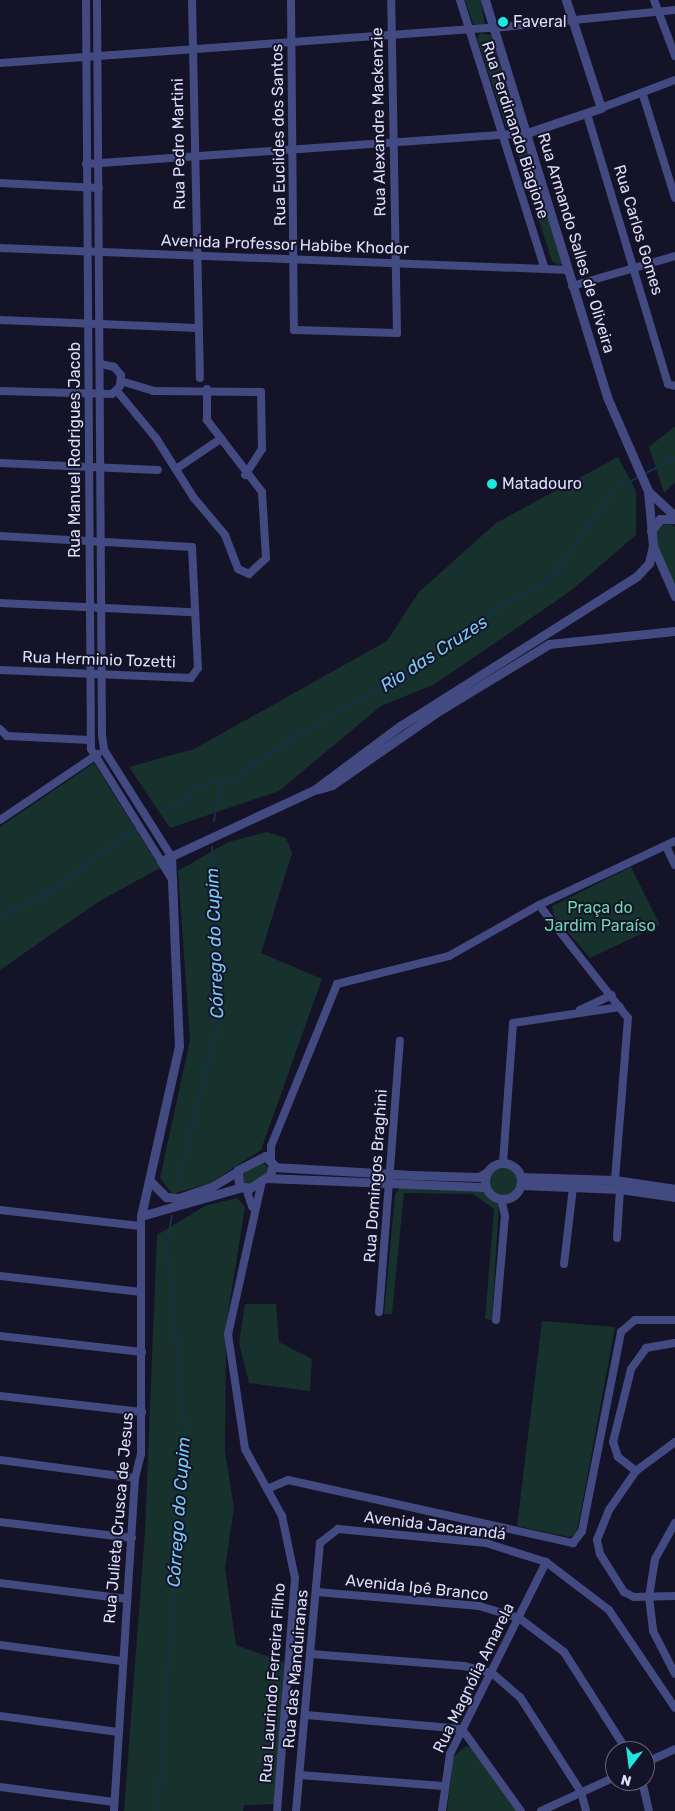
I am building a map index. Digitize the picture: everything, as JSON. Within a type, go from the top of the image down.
[{"type":"street","name":"Rua Manuel Rodrigues Jacob","points":[[86,0],[85,188],[91,396],[89,543],[90,740],[95,756],[171,877]]},
{"type":"street","name":"Rua Manuel Rodrigues Jacob","points":[[96,0],[101,324],[100,396],[102,467],[100,544],[104,750]]},
{"type":"street","name":"Rua Pedro Martini","points":[[192,0],[191,50],[195,255],[200,378]]},
{"type":"street","name":"Rua Euclides dos Santos","points":[[290,0],[294,330],[396,333]]},
{"type":"street","name":"Rua Alexandre Mackenzie","points":[[391,0],[391,144],[396,333]]},
{"type":"street","name":"Rua Ferdinando Biagione","points":[[460,0],[545,269]]},
{"type":"street","name":"Rua Armando Salles de Oliveira","points":[[485,0],[607,396],[647,488]]},
{"type":"street","points":[[566,0],[601,108]]},
{"type":"street","points":[[654,0],[675,56]]},
{"type":"street","points":[[0,63],[469,30],[572,18],[675,10]]},
{"type":"street","points":[[86,164],[502,137],[527,133],[587,114],[642,95],[675,80]]},
{"type":"street","points":[[642,95],[675,198]]},
{"type":"street","name":"Rua Carlos Gomes","points":[[587,114],[671,385]]},
{"type":"street","points":[[0,183],[99,188]]},
{"type":"street","name":"Avenida Professor Habibe Khodor","points":[[0,248],[569,270]]},
{"type":"street","points":[[572,286],[675,256]]},
{"type":"street","points":[[0,320],[198,328]]},
{"type":"street","points":[[101,364],[114,366],[121,381],[117,391]]},
{"type":"street","points":[[121,381],[154,391],[258,389],[262,394],[262,449],[245,475]]},
{"type":"street","points":[[117,391],[156,438],[176,470],[225,535],[238,569],[249,574],[262,567],[266,553],[262,492],[245,475],[207,420],[207,389]]},
{"type":"street","points":[[0,390],[91,396],[100,396],[117,391]]},
{"type":"street","points":[[176,470],[219,440]]},
{"type":"street","points":[[0,463],[158,470]]},
{"type":"street","points":[[647,488],[675,517]]},
{"type":"street","points":[[647,488],[653,546],[675,596]]},
{"type":"street","points":[[651,532],[660,519],[675,517]]},
{"type":"street","points":[[0,536],[100,544],[192,547],[194,612],[89,609],[0,603]]},
{"type":"street","points":[[314,790],[400,726],[637,576],[648,563],[653,546]]},
{"type":"street","name":"Rua Herminio Tozetti","points":[[0,670],[191,678],[196,673],[194,612]]},
{"type":"street","points":[[161,861],[314,790],[332,785],[434,714],[549,644],[675,631]]},
{"type":"street","points":[[0,729],[7,736],[90,740]]},
{"type":"street","points":[[0,820],[104,750],[171,856]]},
{"type":"street","points":[[264,1179],[272,1164],[271,1146],[337,984],[449,956],[539,905],[675,841]]},
{"type":"street","points":[[666,846],[675,864]]},
{"type":"street","name":"Rua Manuel Rodrigues Jacob","points":[[140,1226],[179,1046],[171,856]]},
{"type":"street","points":[[539,905],[612,995],[628,1018],[615,1180]]},
{"type":"street","points":[[571,1013],[612,995]]},
{"type":"street","points":[[503,1162],[513,1023],[620,1007]]},
{"type":"street","name":"Rua Domingos Braghini","points":[[379,1312],[400,1041]]},
{"type":"street","points":[[150,1181],[166,1197],[180,1198],[213,1186],[257,1158],[271,1146]]},
{"type":"street","points":[[257,1158],[272,1164],[390,1179],[485,1187],[501,1199],[505,1216],[496,1320]]},
{"type":"street","points":[[141,1216],[244,1188],[264,1179],[479,1177],[503,1162]]},
{"type":"street","points":[[501,1199],[514,1196],[521,1181],[515,1167],[503,1162]]},
{"type":"street","points":[[238,1170],[235,1179],[244,1188],[253,1212]]},
{"type":"street","points":[[485,1187],[486,1173]]},
{"type":"street","name":"Rua Laurindo Ferreira Filho","points":[[264,1179],[253,1212],[228,1334],[245,1449],[267,1488],[289,1537],[295,1578],[277,1811]]},
{"type":"street","points":[[521,1181],[615,1180],[675,1189]]},
{"type":"street","points":[[521,1181],[573,1187],[620,1188],[675,1197]]},
{"type":"street","points":[[564,1264],[573,1187]]},
{"type":"street","points":[[617,1238],[620,1188]]},
{"type":"street","points":[[0,1210],[140,1226]]},
{"type":"street","name":"Rua Julieta Crusca de Jesus","points":[[114,1811],[121,1661],[132,1538],[134,1478],[141,1454],[140,1226]]},
{"type":"street","points":[[0,1276],[141,1292]]},
{"type":"street","points":[[267,1488],[288,1480],[573,1543],[582,1531],[621,1332],[628,1323],[643,1318],[675,1320]]},
{"type":"street","points":[[0,1336],[142,1352]]},
{"type":"street","points":[[636,1471],[618,1457],[613,1442],[631,1369],[646,1348],[675,1342]]},
{"type":"street","points":[[0,1396],[142,1412]]},
{"type":"street","points":[[675,1442],[636,1471],[599,1532],[600,1554],[620,1588],[628,1595],[675,1596]]},
{"type":"street","points":[[0,1460],[134,1478]]},
{"type":"street","points":[[0,1522],[132,1538]]},
{"type":"street","points":[[675,1523],[655,1559],[649,1596],[653,1631],[675,1674]]},
{"type":"street","name":"Avenida Jacarandá","points":[[330,1532],[342,1529],[486,1543],[546,1562],[609,1610],[675,1708]]},
{"type":"street","name":"Rua das Manduiranas","points":[[296,1811],[320,1542],[330,1532]]},
{"type":"street","name":"Rua Magnólia Amarela","points":[[442,1811],[447,1764],[462,1729],[492,1673],[546,1562]]},
{"type":"street","points":[[0,1583],[127,1599]]},
{"type":"street","name":"Avenida Ipê Branco","points":[[317,1592],[479,1606],[519,1618],[564,1652],[621,1741]]},
{"type":"street","points":[[0,1645],[121,1661]]},
{"type":"street","points":[[311,1654],[464,1666],[492,1673],[520,1697],[580,1792],[586,1811]]},
{"type":"street","points":[[306,1715],[462,1729],[521,1811]]},
{"type":"street","points":[[0,1716],[118,1732]]},
{"type":"street","points":[[655,1758],[675,1749]]},
{"type":"street","points":[[300,1775],[444,1786]]},
{"type":"street","points":[[541,1811],[605,1781]]},
{"type":"street","points":[[0,1787],[114,1802]]},
{"type":"street","points":[[644,1791],[649,1811]]},
{"type":"green space","points":[[465,0],[481,0],[485,26],[473,24]]},
{"type":"green space","points":[[480,33],[491,35],[519,126],[513,131],[506,127],[477,38]]},
{"type":"green space","points":[[524,138],[562,264],[559,265],[552,261],[514,145],[516,139]]},
{"type":"green space","points":[[675,426],[675,482],[664,493],[649,447]]},
{"type":"green space","points":[[618,457],[636,491],[636,535],[572,590],[435,684],[381,706],[279,791],[170,828],[129,767],[194,749],[387,641],[419,592],[496,523]]},
{"type":"green space","points":[[671,524],[675,527],[675,585],[654,540],[660,525]]},
{"type":"green space","points":[[94,763],[160,868],[98,902],[0,970],[0,827]]},
{"type":"green space","points":[[267,832],[286,838],[292,853],[261,953],[322,979],[261,1150],[210,1183],[172,1194],[160,1178],[190,1040],[178,871],[228,842]]},
{"type":"green space","name":"Praça do Jardim Paraíso","points":[[631,867],[660,925],[590,958],[554,916],[552,906]]},
{"type":"green space","points":[[262,1161],[270,1170],[252,1184],[242,1184],[242,1173]]},
{"type":"green space","points":[[503,1165],[514,1170],[519,1181],[514,1192],[503,1197],[492,1192],[487,1181],[492,1170]]},
{"type":"green space","points":[[400,1187],[486,1190],[499,1203],[492,1320],[485,1319],[494,1209],[473,1194],[404,1193],[392,1314],[384,1314],[395,1195]]},
{"type":"green space","points":[[237,1198],[245,1207],[226,1326],[225,1451],[234,1508],[225,1568],[236,1645],[284,1662],[277,1804],[244,1805],[243,1811],[124,1811],[145,1531],[157,1235],[205,1206]]},
{"type":"green space","points":[[245,1304],[276,1304],[279,1342],[312,1359],[310,1391],[249,1383],[239,1343]]},
{"type":"green space","points":[[542,1321],[615,1327],[576,1534],[569,1537],[517,1526]]},
{"type":"green space","points":[[466,1746],[471,1747],[517,1811],[447,1811],[453,1757]]},
{"type":"waterway","name":"Rio das Cruzes","points":[[644,474],[675,459]]},
{"type":"waterway","name":"Rio das Cruzes","points":[[164,811],[186,800],[194,787],[234,779],[291,739],[438,655],[500,607],[540,586],[559,567],[615,489],[640,476]]},
{"type":"waterway","points":[[214,821],[220,782]]},
{"type":"waterway","name":"Rio das Cruzes","points":[[0,917],[57,889],[84,865],[138,829]]},
{"type":"waterway","name":"Córrego do Cupim","points":[[177,1186],[220,1020],[212,846]]},
{"type":"waterway","name":"Córrego do Cupim","points":[[158,1811],[185,1430],[167,1246],[172,1215]]},
{"type":"place","name":"Faveral","points":[[503,22]]},
{"type":"place","name":"Matadouro","points":[[492,484]]}]
